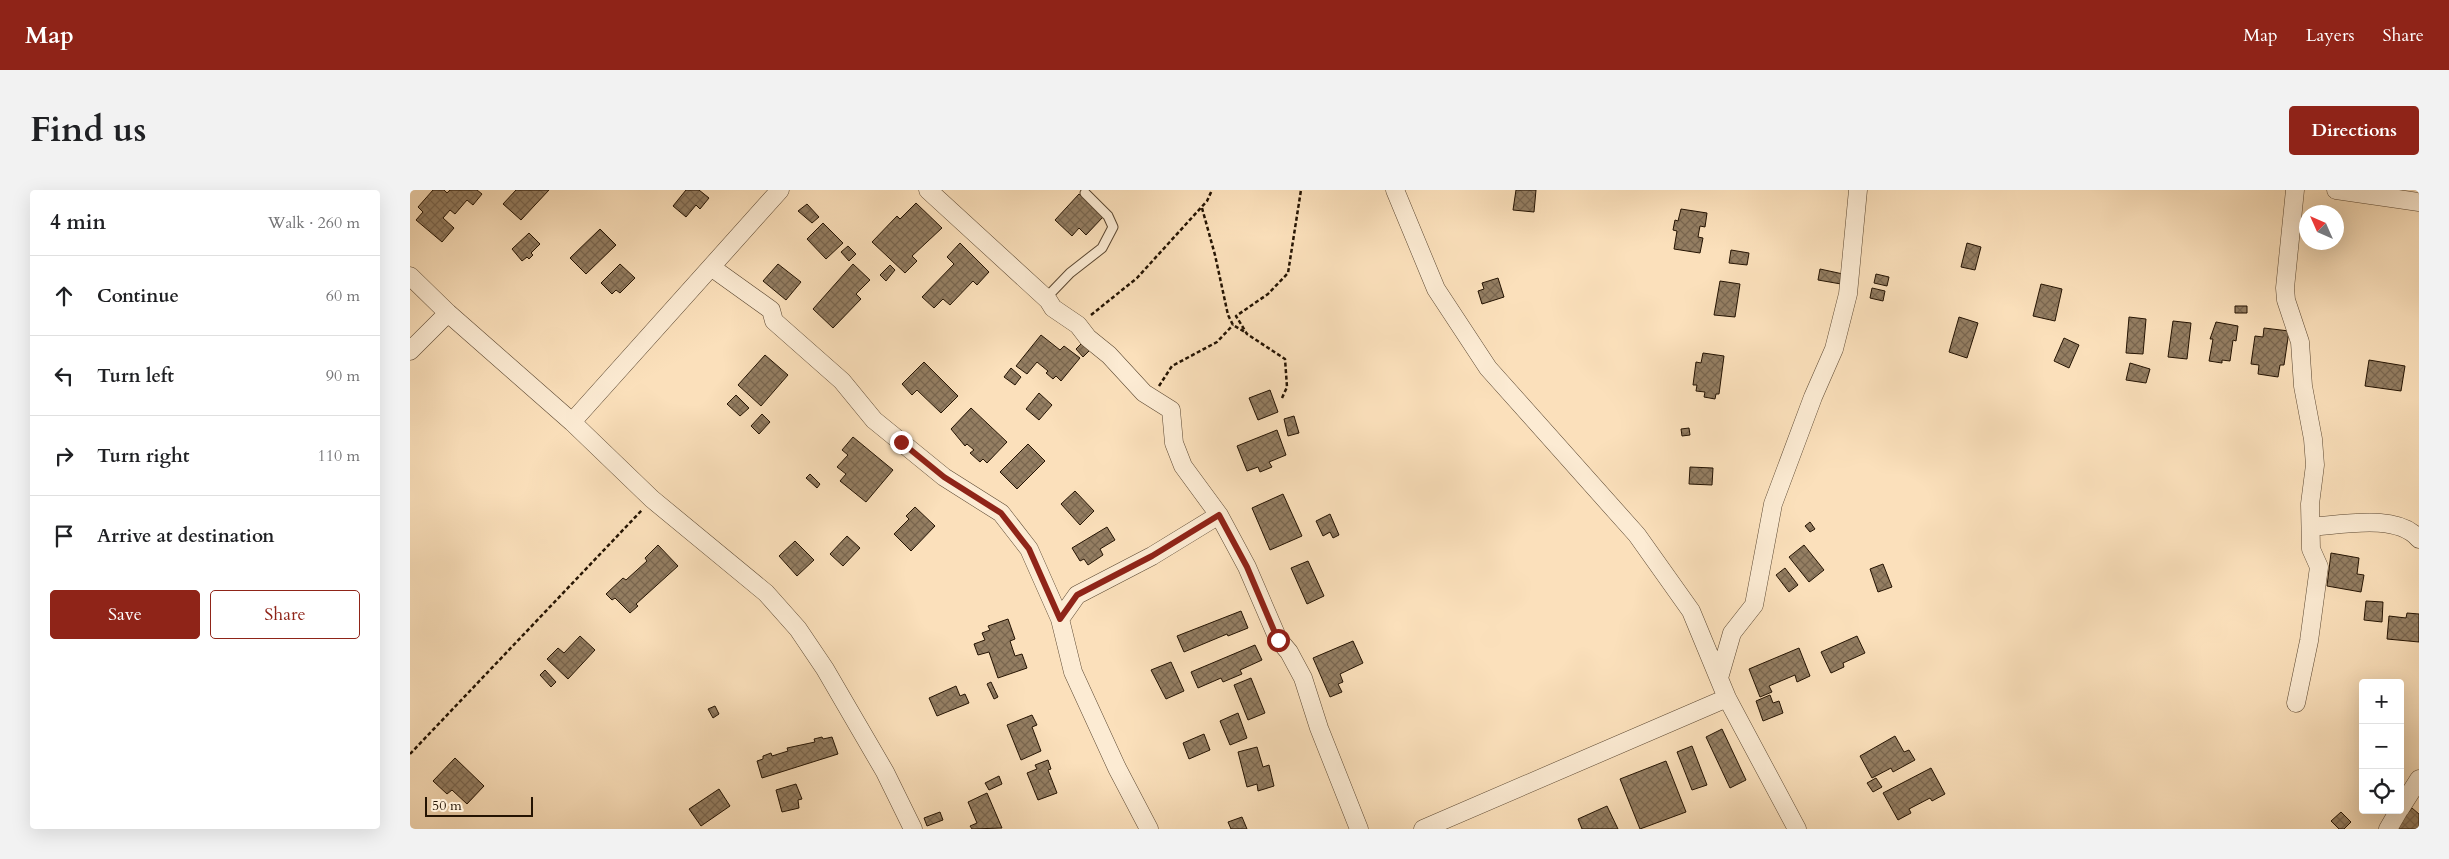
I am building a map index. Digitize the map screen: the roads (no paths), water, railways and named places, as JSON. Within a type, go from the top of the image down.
[{"type":"street","points":[[572,422],[780,190]]},
{"type":"street","points":[[928,190],[1046,298],[1053,308],[1078,325],[1088,338],[1109,355],[1144,393],[1171,410],[1174,443],[1183,466],[1219,515],[1247,567],[1278,640],[1289,652],[1304,678],[1319,728],[1359,829]]},
{"type":"street","points":[[1394,190],[1436,289],[1483,360],[1637,535],[1691,612],[1727,698],[1797,829]]},
{"type":"street","points":[[1719,678],[1732,633],[1754,605],[1773,504],[1813,397],[1834,349],[1848,294],[1858,190]]},
{"type":"street","points":[[2295,190],[2285,288],[2286,300],[2301,348],[2303,386],[2314,439],[2314,465],[2310,504],[2311,549],[2320,567],[2309,641],[2296,703]]},
{"type":"street","points":[[2336,190],[2419,202]]},
{"type":"street","points":[[711,267],[771,310],[774,321],[842,381],[874,420],[944,477],[1001,513],[1029,549],[1060,619],[1073,672],[1117,768],[1150,829]]},
{"type":"street","points":[[410,276],[448,313],[572,422],[652,500],[766,593],[798,629],[826,669],[885,772],[913,829]]},
{"type":"street","points":[[410,351],[448,313]]},
{"type":"street","points":[[1060,619],[1077,595],[1152,556],[1219,515]]},
{"type":"street","points":[[2311,527],[2374,523],[2389,524],[2405,528],[2419,539]]},
{"type":"street","points":[[1423,829],[1727,698]]},
{"type":"street","points":[[2404,803],[2419,780]]},
{"type":"street","points":[[2388,829],[2397,814]]},
{"type":"lane","points":[[1046,298],[1070,272],[1102,248],[1113,227],[1108,216],[1085,194]]}]
